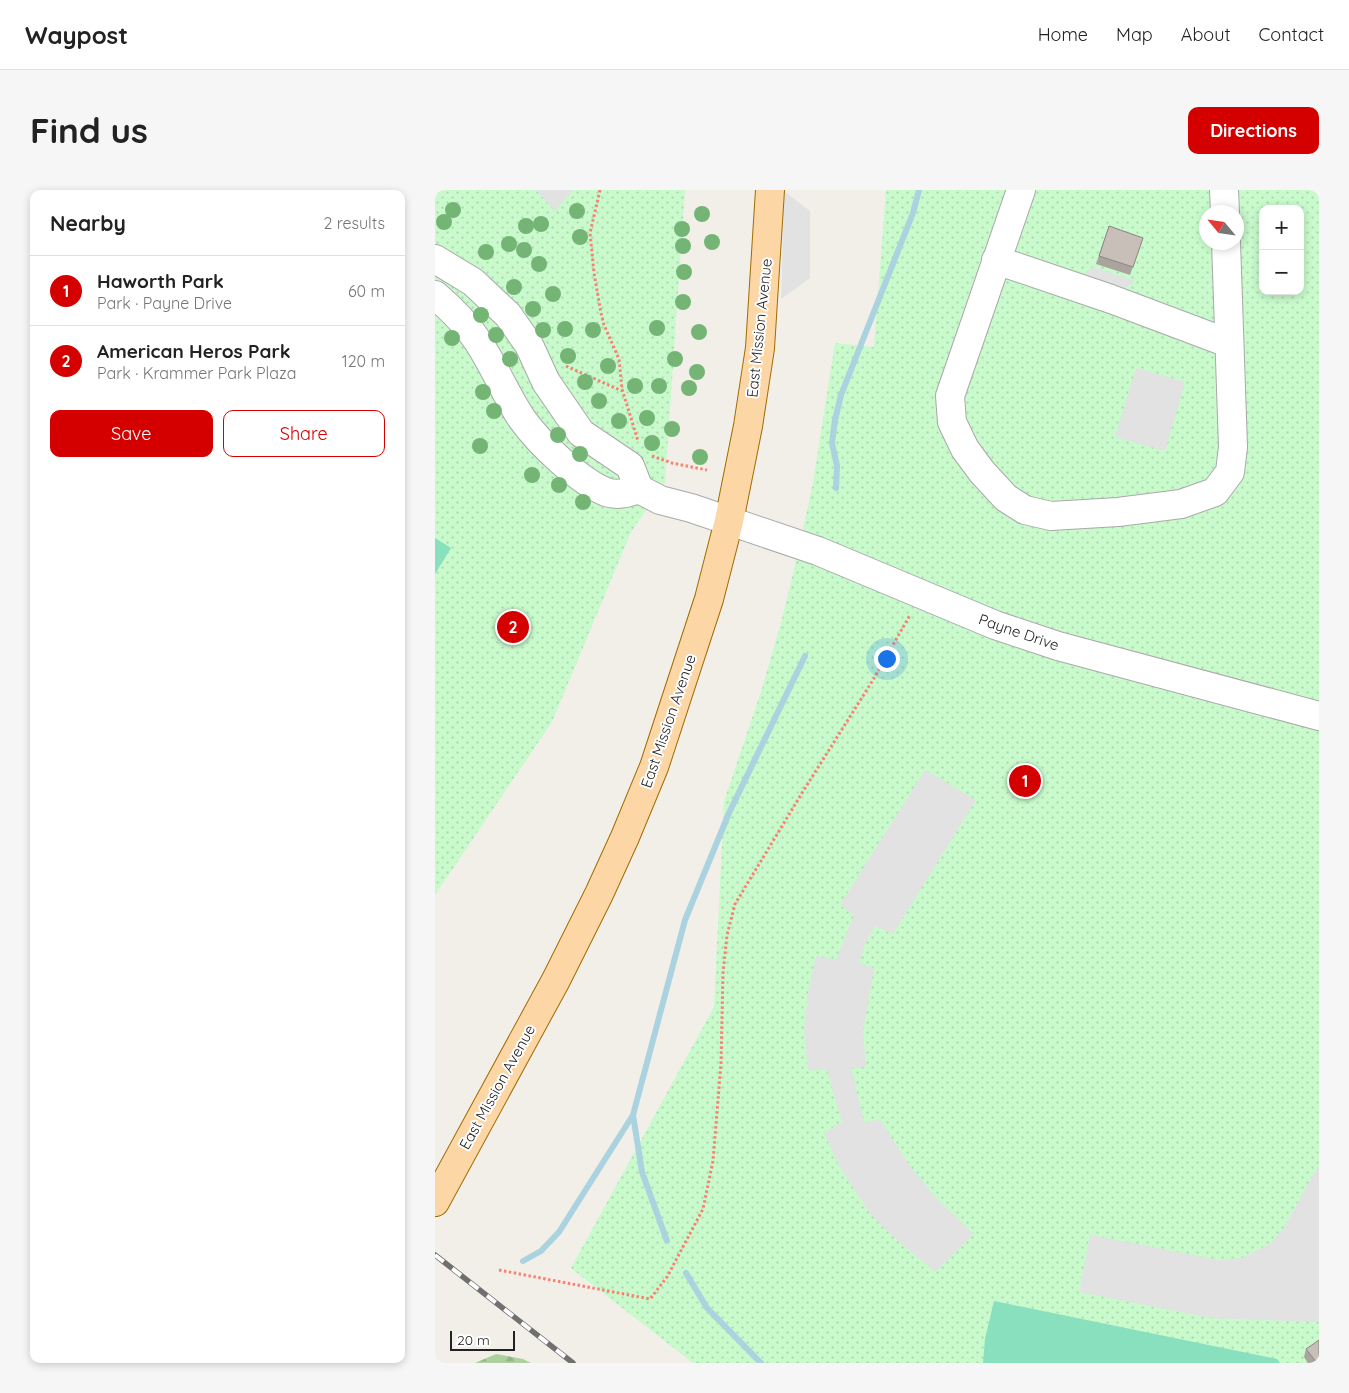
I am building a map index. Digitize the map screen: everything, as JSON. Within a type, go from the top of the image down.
[{"type":"main road","name":"East Mission Avenue","points":[[435,1202],[556,980],[599,894],[625,837],[660,749],[709,599],[729,521],[748,426],[760,348],[769,193]]},
{"type":"street","points":[[1021,190],[950,396],[952,422],[965,449],[982,472],[1006,498],[1025,510],[1051,516],[1119,512],[1181,504],[1215,492],[1230,472],[1233,447],[1226,250]]},
{"type":"street","points":[[1224,190],[1225,205]]},
{"type":"street","points":[[435,259],[473,282],[508,315],[529,345],[546,382],[581,432],[630,466],[639,489],[624,494],[606,492],[576,473],[535,435],[522,419],[476,338],[435,295]]},
{"type":"street","points":[[996,260],[1111,299],[1228,343]]},
{"type":"street","points":[[511,400],[546,382]]},
{"type":"street","name":"Payne Drive","points":[[639,489],[660,500],[818,551],[995,625],[1059,646],[1319,716]]},
{"type":"path","points":[[600,190],[590,233],[594,274],[604,324],[619,360],[622,389],[638,442],[643,448]]},
{"type":"path","points":[[648,454],[672,464],[707,470]]},
{"type":"path","points":[[499,1270],[650,1299],[667,1277],[703,1209],[713,1161],[721,1063],[723,973],[727,935],[735,904],[801,793],[873,680],[922,595]]},
{"type":"green space","points":[[435,190],[685,190],[665,483],[631,532],[552,722],[435,895]]},
{"type":"green space","points":[[886,190],[1319,190],[1319,1363],[693,1363],[571,1268],[714,1007],[724,801],[761,692],[781,623],[798,553],[813,483],[835,343],[874,347]]},
{"type":"green space","points":[[435,538],[451,548],[435,574]]},
{"type":"green space","points":[[994,1301],[1277,1359],[1280,1363],[983,1363],[985,1339]]},
{"type":"green space","points":[[496,1354],[523,1359],[531,1363],[475,1363]]},
{"type":"shaded area","points":[[536,190],[573,190],[555,211]]},
{"type":"shaded area","points":[[784,191],[810,211],[810,278],[781,299]]},
{"type":"shaded area","points":[[1093,267],[1135,281],[1111,299],[1071,286]]},
{"type":"shaded area","points":[[1136,368],[1185,382],[1165,451],[1115,437]]},
{"type":"shaded area","points":[[925,770],[976,800],[893,934],[875,926],[865,944],[859,963],[874,968],[863,1030],[866,1067],[851,1068],[864,1122],[880,1120],[912,1169],[940,1202],[974,1234],[935,1272],[888,1232],[869,1212],[838,1164],[824,1133],[842,1122],[827,1070],[808,1070],[804,1029],[808,992],[816,956],[836,960],[854,915],[840,905]]},
{"type":"shaded area","points":[[1319,1165],[1319,1322],[1210,1318],[1079,1292],[1090,1235],[1219,1260],[1242,1258],[1271,1243],[1283,1229]]},
{"type":"building","points":[[1109,226],[1143,238],[1133,267],[1099,256]]},
{"type":"building","points":[[1319,1340],[1319,1363],[1317,1363],[1306,1349]]},
{"type":"waterway","points":[[836,488],[837,466],[832,443],[841,395],[913,213],[919,190]]},
{"type":"waterway","points":[[523,1261],[541,1251],[559,1232],[633,1115],[685,920],[729,813],[805,656]]},
{"type":"waterway","points":[[633,1115],[642,1172],[667,1241]]},
{"type":"waterway","points":[[686,1273],[707,1308],[761,1363]]},
{"type":"railway","points":[[435,1255],[573,1363]]},
{"type":"place","name":"American Heros Park","points":[[513,627]]},
{"type":"place","name":"Haworth Park","points":[[1025,781]]}]
